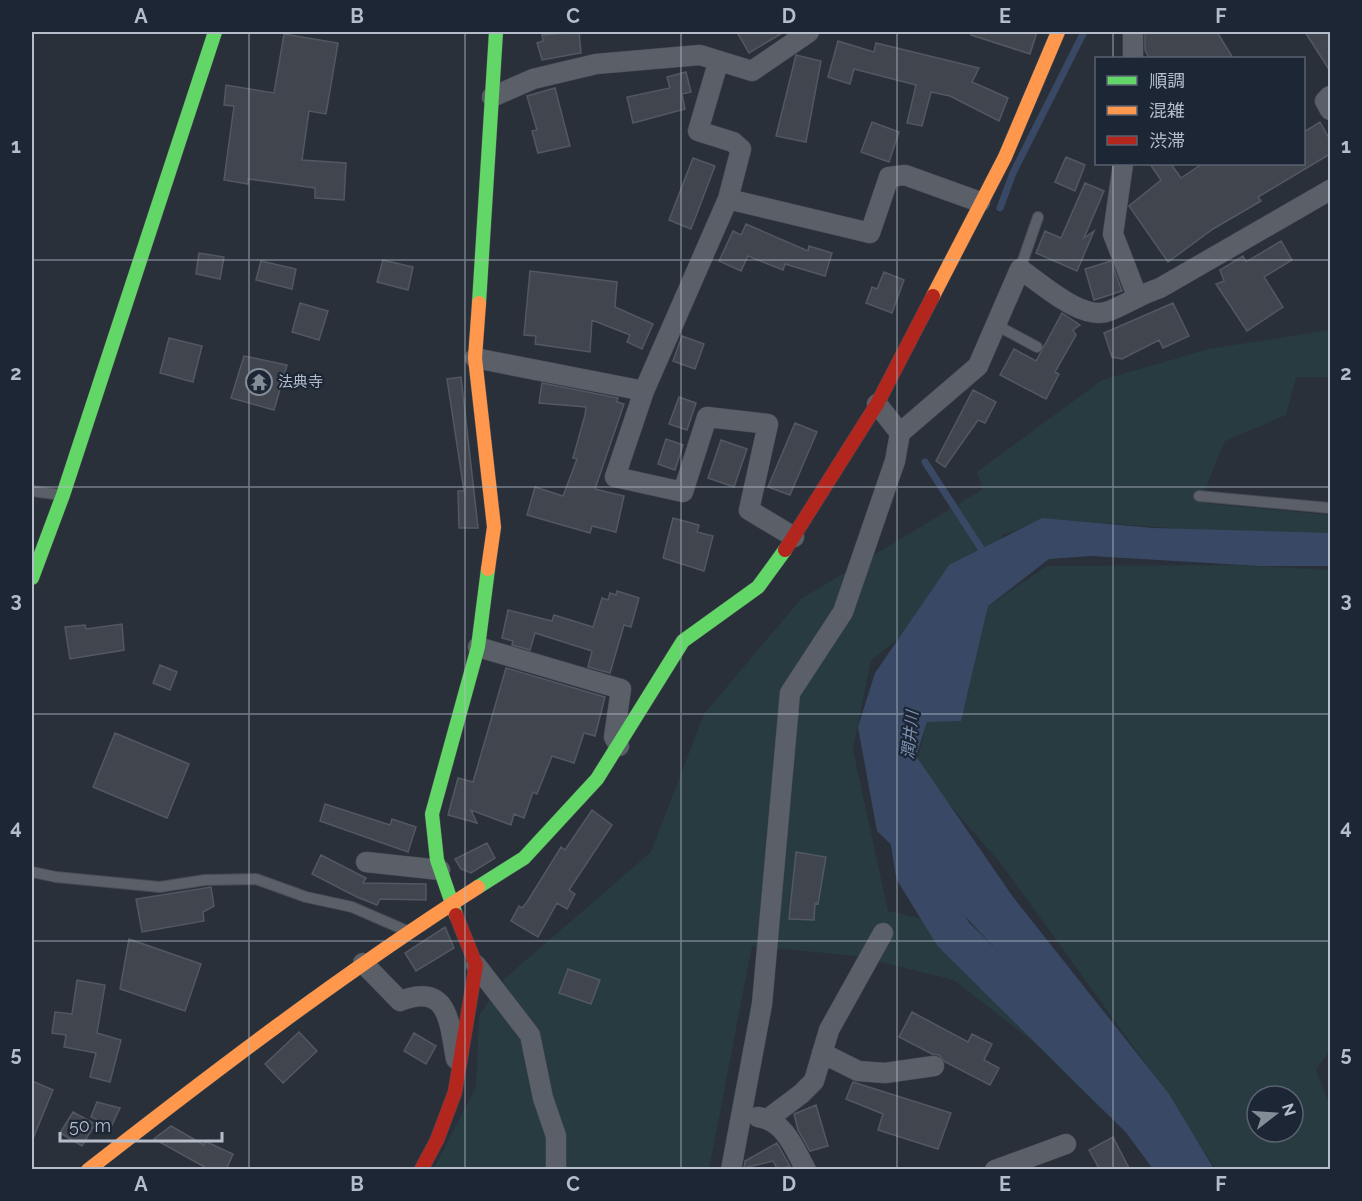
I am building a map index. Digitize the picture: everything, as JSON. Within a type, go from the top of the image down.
[{"type":"street","points":[[32,578],[63,495],[214,32]]},
{"type":"street","points":[[496,32],[475,358],[494,527],[478,647],[432,814],[432,843],[452,904],[472,948],[476,964],[530,1035],[543,1098],[556,1136],[556,1170]]},
{"type":"street","points":[[492,97],[533,79],[596,64],[699,55],[718,63],[752,71],[809,32]]},
{"type":"street","points":[[88,1170],[267,1031],[408,932],[524,858],[597,779],[683,640],[759,587],[794,537],[877,404],[1005,157],[1058,32]]},
{"type":"street","points":[[1132,57],[1134,32]]},
{"type":"street","points":[[718,63],[698,131],[732,142],[741,149],[728,199],[644,391],[615,477],[683,492],[707,417],[768,424],[749,510],[794,537]]},
{"type":"street","points":[[1330,96],[1325,101],[1330,111]]},
{"type":"street","points":[[1123,165],[1113,234],[1137,296]]},
{"type":"street","points":[[728,199],[870,233],[889,177],[905,175],[980,202]]},
{"type":"street","points":[[731,1170],[762,1004],[790,693],[843,612],[895,461],[900,433],[978,366],[1020,269],[1085,313],[1108,312],[1137,296],[1160,288],[1330,190]]},
{"type":"street","points":[[475,358],[644,391]]},
{"type":"street","points":[[877,404],[900,433]]},
{"type":"street","points":[[478,647],[621,689],[614,737],[619,746]]},
{"type":"street","points":[[366,862],[440,870]]},
{"type":"street","points":[[769,1118],[814,1081],[829,1030],[883,933]]},
{"type":"street","points":[[363,963],[400,1001],[417,994],[434,997],[446,1009],[459,1069]]},
{"type":"street","points":[[421,1170],[441,1130],[455,1092],[476,964]]},
{"type":"street","points":[[822,1053],[858,1071],[885,1073],[934,1066]]},
{"type":"street","points":[[740,1114],[769,1118],[786,1132],[806,1170]]},
{"type":"street","points":[[995,1170],[1066,1144]]},
{"type":"lane","points":[[1020,269],[1038,217]]},
{"type":"lane","points":[[996,325],[1037,347]]},
{"type":"lane","points":[[32,491],[63,495]]},
{"type":"lane","points":[[1199,496],[1330,508]]},
{"type":"lane","points":[[32,872],[56,877],[160,887],[205,880],[256,879],[306,897],[352,907],[408,932]]},
{"type":"green space","points":[[1330,330],[1330,377],[1296,377],[1286,415],[1225,441],[1204,491],[1209,504],[1330,515],[1330,540],[1049,519],[1002,535],[1009,554],[871,660],[853,750],[888,911],[994,935],[1150,1089],[1144,1141],[1101,1109],[1037,1045],[954,980],[856,956],[752,946],[709,1169],[433,1170],[476,1087],[479,1016],[503,980],[651,852],[704,714],[801,599],[983,489],[977,472],[1102,380],[1209,349]]},
{"type":"green space","points":[[1237,565],[1330,570],[1330,1050],[1316,1070],[1330,1106],[1330,1169],[1216,1169],[1143,1060],[1002,865],[916,766],[927,722],[961,720],[988,606],[1047,566]]},
{"type":"water","points":[[1042,518],[1153,528],[1330,533],[1330,566],[1260,566],[1091,556],[1049,559],[988,606],[961,721],[927,722],[916,756],[1013,897],[1169,1094],[1214,1169],[1176,1169],[1152,1114],[959,910],[877,831],[858,727],[875,673],[949,565]]},
{"type":"building","points":[[579,32],[581,53],[542,60],[537,43],[543,41],[542,35]]},
{"type":"building","points":[[737,32],[784,32],[749,53]]},
{"type":"building","points":[[972,32],[1037,32],[1030,54],[971,35]]},
{"type":"building","points":[[1152,32],[1217,32],[1232,57],[1148,57],[1145,50],[1145,34]]},
{"type":"building","points":[[1305,32],[1330,32],[1330,71]]},
{"type":"building","points":[[284,34],[338,43],[326,114],[309,111],[302,160],[346,163],[344,200],[315,198],[315,188],[248,179],[248,184],[224,180],[234,106],[224,105],[226,85],[274,93]]},
{"type":"building","points":[[838,41],[874,52],[876,43],[979,68],[972,82],[1008,98],[999,121],[950,96],[931,92],[922,126],[907,123],[916,85],[854,69],[850,84],[828,77]]},
{"type":"building","points":[[796,55],[821,61],[806,142],[776,136]]},
{"type":"building","points":[[686,72],[691,92],[682,94],[685,109],[633,123],[627,97],[670,88],[667,77]]},
{"type":"building","points":[[555,88],[570,146],[538,153],[532,131],[537,130],[527,96]]},
{"type":"building","points":[[872,122],[899,132],[889,162],[861,152]]},
{"type":"building","points":[[1320,122],[1330,140],[1330,154],[1258,197],[1261,201],[1213,229],[1168,262],[1129,206],[1161,180],[1151,165],[1172,165],[1181,178],[1200,165],[1305,165],[1305,131]]},
{"type":"building","points":[[1066,157],[1085,165],[1075,191],[1055,182]]},
{"type":"building","points":[[693,158],[715,166],[691,229],[669,220]]},
{"type":"building","points":[[1085,183],[1104,191],[1084,238],[1094,231],[1077,271],[1036,253],[1045,231],[1061,238]]},
{"type":"building","points":[[746,224],[808,251],[809,246],[832,253],[825,276],[785,264],[783,270],[748,256],[741,271],[719,261],[733,231],[741,235]]},
{"type":"building","points":[[1281,241],[1292,260],[1264,277],[1283,307],[1247,331],[1216,284],[1224,281],[1220,270],[1243,256],[1246,262]]},
{"type":"building","points":[[199,253],[224,257],[220,279],[196,274]]},
{"type":"building","points":[[383,260],[413,267],[408,290],[377,282]]},
{"type":"building","points":[[261,261],[296,269],[292,289],[256,280]]},
{"type":"building","points":[[1111,261],[1122,291],[1094,300],[1085,269]]},
{"type":"building","points":[[530,271],[617,282],[615,307],[653,324],[642,349],[627,342],[630,335],[592,320],[590,352],[535,344],[536,336],[524,335]]},
{"type":"building","points":[[884,272],[904,280],[892,313],[866,303],[872,287],[877,289]]},
{"type":"building","points":[[300,303],[328,311],[319,340],[292,332]]},
{"type":"building","points":[[1173,303],[1189,336],[1163,348],[1159,340],[1122,359],[1112,357],[1104,333]]},
{"type":"building","points":[[1062,313],[1080,325],[1073,330],[1076,335],[1055,372],[1059,374],[1046,399],[1000,375],[1014,349],[1036,361]]},
{"type":"building","points":[[682,336],[704,344],[695,369],[673,361]]},
{"type":"building","points":[[169,338],[202,346],[193,382],[160,373]]},
{"type":"building","name":"法典寺","points":[[244,356],[287,365],[274,410],[231,398]]},
{"type":"building","points":[[461,377],[478,528],[459,528],[458,491],[464,491],[447,379]]},
{"type":"building","points":[[542,383],[618,398],[617,402],[624,404],[595,489],[624,496],[616,532],[592,526],[590,533],[527,515],[535,487],[563,496],[577,459],[573,458],[586,407],[539,403]]},
{"type":"building","points":[[973,390],[996,402],[985,423],[978,420],[945,467],[936,461]]},
{"type":"building","points":[[679,397],[696,403],[687,430],[669,424]]},
{"type":"building","points":[[795,423],[817,432],[790,495],[768,487]]},
{"type":"building","points":[[666,439],[683,445],[675,470],[658,464]]},
{"type":"building","points":[[721,440],[747,449],[734,487],[708,478]]},
{"type":"building","points":[[673,518],[699,525],[697,532],[713,536],[704,571],[663,558]]},
{"type":"building","points":[[617,591],[639,598],[631,627],[624,625],[610,673],[588,667],[592,651],[535,633],[530,650],[512,645],[513,641],[502,638],[508,610],[552,621],[554,615],[593,627],[602,598],[608,600],[610,593],[616,595]]},
{"type":"building","points":[[122,624],[124,650],[70,659],[65,627],[85,625],[86,629]]},
{"type":"building","points":[[160,665],[177,672],[170,690],[153,683]]},
{"type":"building","points":[[506,668],[605,697],[595,736],[584,733],[574,763],[552,756],[537,794],[533,792],[524,818],[514,814],[511,825],[471,810],[477,823],[448,815],[458,778],[473,782]]},
{"type":"building","points":[[115,733],[189,764],[167,818],[93,787]]},
{"type":"building","points":[[325,804],[390,825],[392,819],[416,827],[408,852],[320,821]]},
{"type":"building","points":[[592,810],[612,825],[569,890],[575,894],[567,909],[557,903],[538,937],[511,921],[519,906],[522,908],[527,902],[561,847],[565,850]]},
{"type":"building","points":[[487,843],[495,858],[471,873],[461,869],[455,859]]},
{"type":"building","points":[[796,852],[826,857],[818,904],[815,903],[814,920],[789,919]]},
{"type":"building","points":[[321,855],[366,878],[363,883],[426,884],[426,900],[380,899],[377,905],[357,897],[312,874]]},
{"type":"building","points":[[211,887],[214,906],[203,912],[204,921],[142,932],[136,899]]},
{"type":"building","points":[[445,927],[454,948],[416,971],[405,953]]},
{"type":"building","points":[[129,939],[201,964],[185,1011],[120,989]]},
{"type":"building","points":[[568,969],[600,980],[591,1004],[559,993]]},
{"type":"building","points":[[77,980],[105,985],[97,1033],[121,1040],[110,1082],[90,1077],[96,1053],[64,1047],[66,1035],[52,1033],[55,1012],[72,1014]]},
{"type":"building","points":[[912,1012],[968,1042],[972,1034],[992,1044],[984,1060],[999,1068],[990,1085],[945,1062],[939,1055],[932,1054],[899,1037]]},
{"type":"building","points":[[299,1032],[317,1051],[283,1083],[265,1064]]},
{"type":"building","points":[[414,1033],[436,1046],[426,1064],[404,1051]]},
{"type":"building","points":[[32,1081],[53,1090],[32,1141]]},
{"type":"building","points":[[853,1082],[951,1113],[938,1149],[878,1130],[883,1114],[846,1099]]},
{"type":"building","points":[[97,1102],[120,1108],[111,1127],[91,1117]]},
{"type":"building","points":[[816,1105],[828,1146],[810,1151],[798,1130],[794,1114]]},
{"type":"building","points":[[73,1112],[95,1124],[82,1146],[60,1133]]},
{"type":"building","points":[[171,1126],[204,1145],[205,1141],[233,1154],[226,1170],[210,1170],[154,1139]]},
{"type":"building","points":[[1113,1137],[1130,1170],[1100,1170],[1089,1150]]},
{"type":"building","points":[[777,1143],[790,1166],[778,1170],[773,1161],[744,1168],[745,1161]]},
{"type":"waterway","points":[[1000,208],[1013,173],[1084,32]]},
{"type":"waterway","points":[[925,462],[986,556]]},
{"type":"waterway","name":"潤井川","points":[[906,815],[915,872],[953,934],[1141,1120],[1178,1170]]},
{"type":"traffic: fast","points":[[32,578],[63,495],[215,32]]},
{"type":"traffic: fast","points":[[479,303],[496,32]]},
{"type":"traffic: fast","points":[[478,887],[524,858],[597,779],[683,641],[758,587],[785,550]]},
{"type":"traffic: fast","points":[[456,915],[437,860],[432,814],[478,647],[488,569]]},
{"type":"traffic: slow","points":[[933,296],[1005,157],[1058,32]]},
{"type":"traffic: slow","points":[[479,303],[475,358],[494,527],[488,569]]},
{"type":"traffic: slow","points":[[88,1170],[280,1024],[427,920],[478,887]]},
{"type":"traffic: jam","points":[[785,550],[877,404],[933,296]]},
{"type":"traffic: jam","points":[[421,1170],[437,1140],[455,1092],[476,965],[456,915]]},
{"type":"place","name":"法典寺","points":[[259,382]]}]
